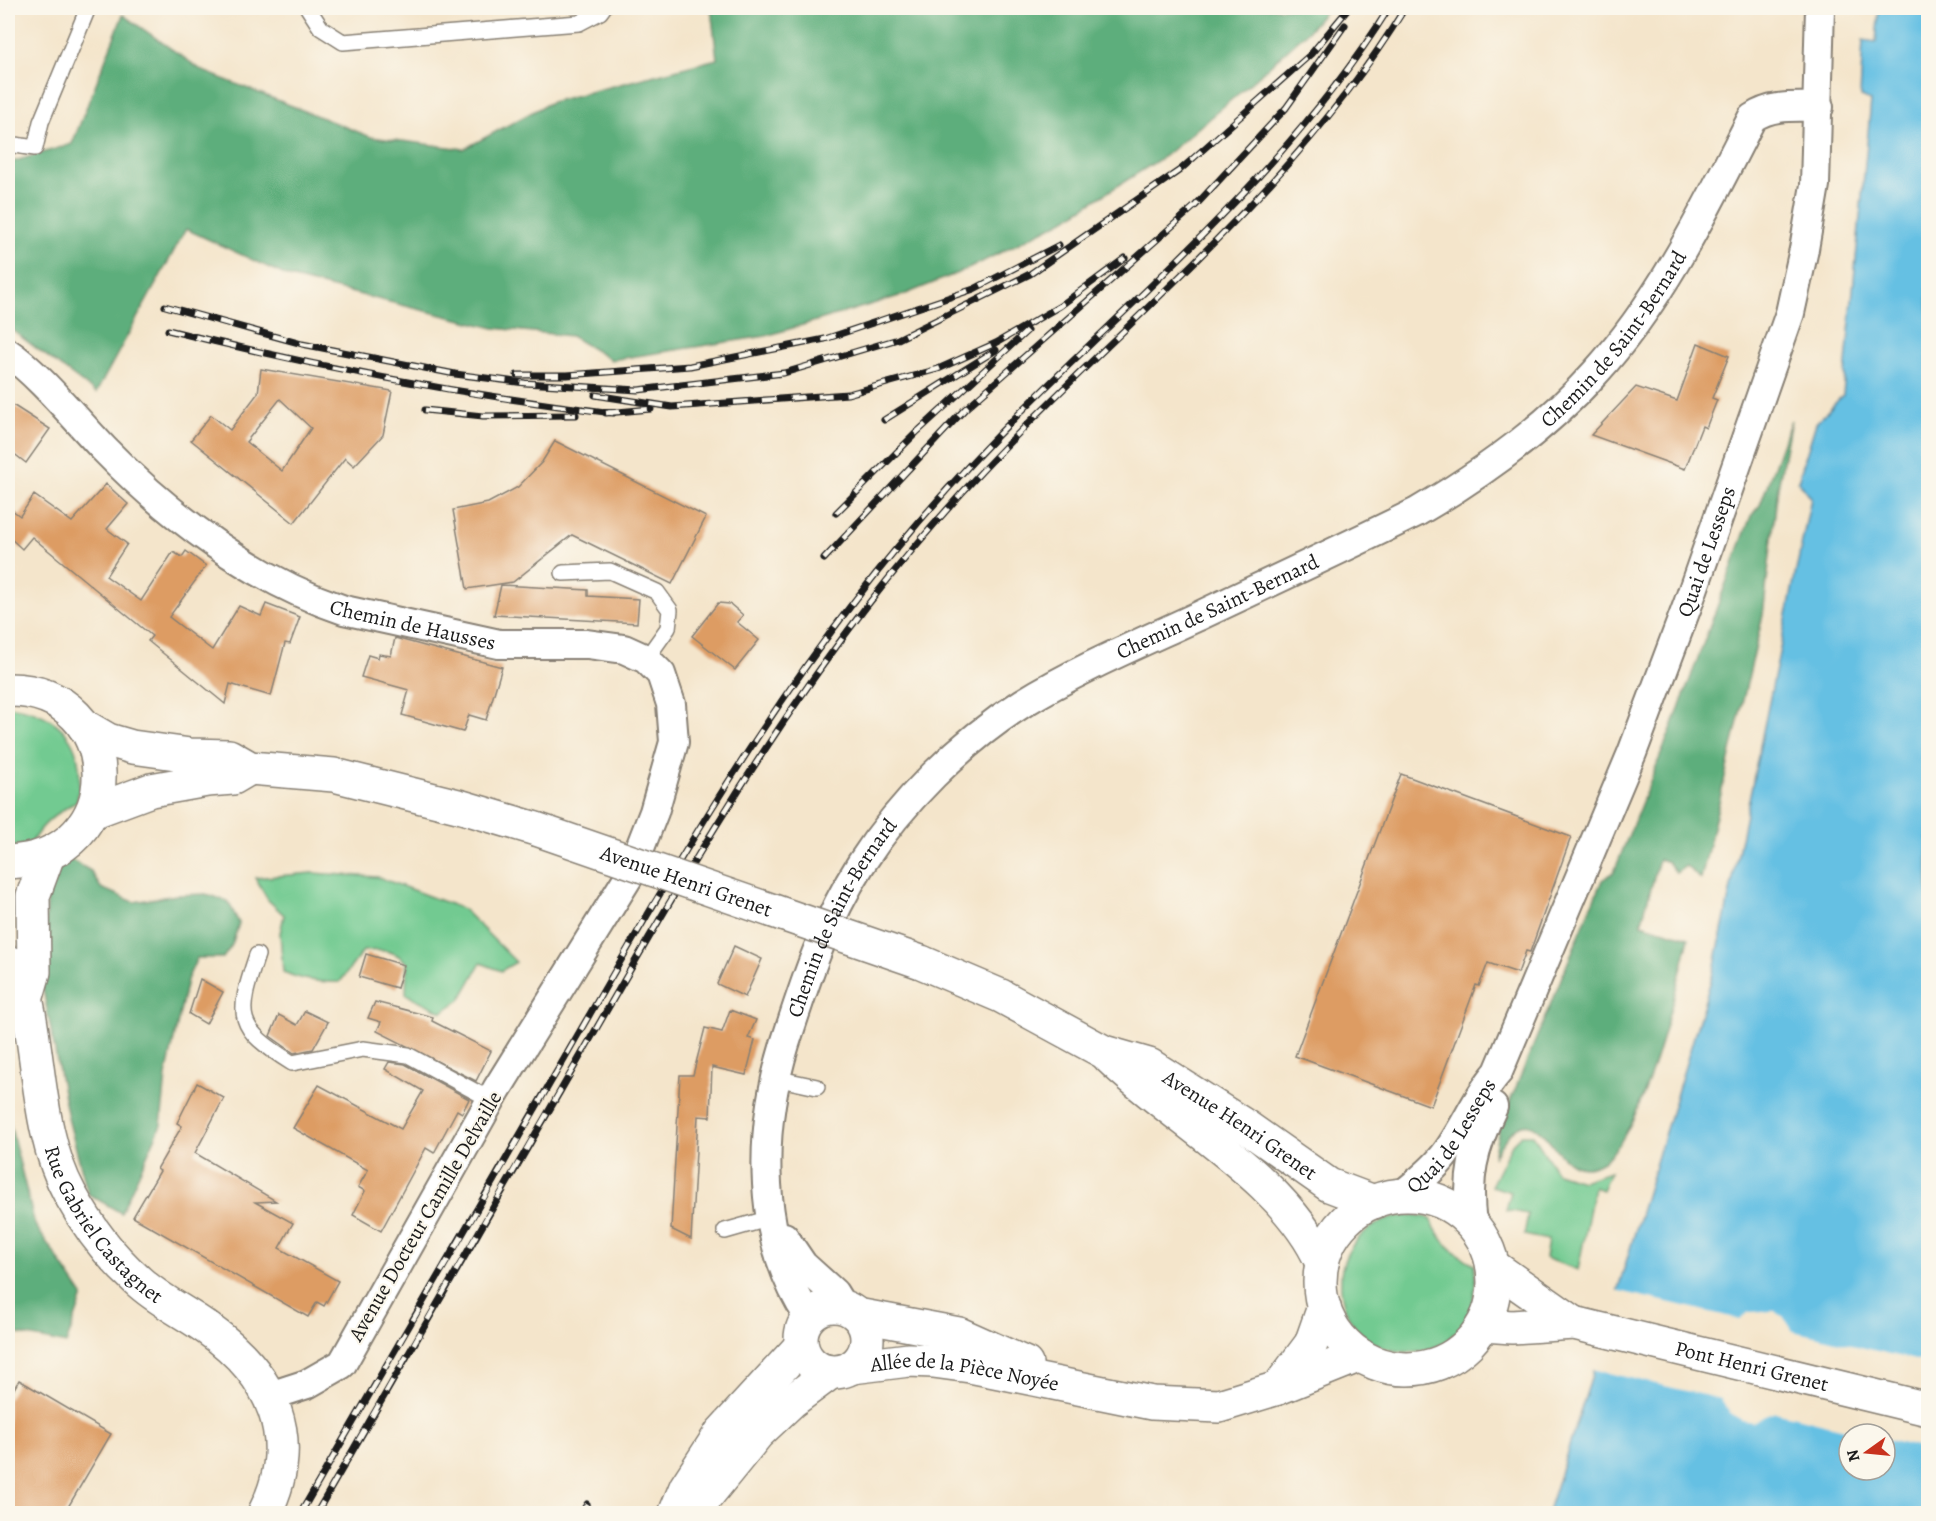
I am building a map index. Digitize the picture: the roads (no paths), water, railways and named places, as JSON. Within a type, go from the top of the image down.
[{"type":"main road","points":[[8,862],[27,861],[48,855],[74,838],[92,812],[100,783],[97,753],[84,726],[68,709],[49,696],[14,685]]},
{"type":"main road","name":"Avenue Henri Grenet","points":[[84,726],[108,740],[132,747],[190,755],[229,756],[250,768],[334,775],[462,807],[536,829],[921,962],[1001,996],[1104,1052],[1149,1065],[1245,1126],[1329,1185],[1388,1198]]},
{"type":"main road","name":"Avenue Henri Grenet","points":[[92,812],[160,788],[233,778],[250,768]]},
{"type":"main road","name":"Rue Gabriel Castagnet","points":[[26,1000],[34,972],[33,896],[48,855]]},
{"type":"main road","name":"Rue Gabriel Castagnet","points":[[8,962],[26,1000],[56,1158],[69,1192],[100,1243],[138,1282],[168,1305],[208,1328],[242,1356],[260,1378],[270,1396]]},
{"type":"main road","name":"Avenue Henri Grenet","points":[[1104,1052],[1136,1083],[1211,1139],[1294,1215],[1314,1244],[1323,1263]]},
{"type":"main road","points":[[1278,1388],[1311,1344],[1323,1307],[1321,1285],[1323,1263],[1330,1243],[1341,1226],[1356,1212],[1388,1198],[1428,1198],[1452,1208],[1472,1224],[1485,1244],[1493,1266],[1493,1296],[1484,1325],[1466,1347],[1442,1363],[1414,1370],[1386,1367],[1360,1355],[1338,1334],[1323,1307]]},
{"type":"main road","points":[[1493,1266],[1537,1312]]},
{"type":"main road","points":[[675,1514],[686,1487],[721,1433],[824,1307],[850,1311],[867,1332],[867,1342],[860,1360],[792,1401],[757,1434],[693,1514]]},
{"type":"main road","name":"Allée de la Pièce Noyée","points":[[850,1311],[959,1334],[1077,1387]]},
{"type":"main road","name":"Pont Henri Grenet","points":[[1484,1325],[1537,1312],[1929,1409]]},
{"type":"main road","points":[[805,1331],[812,1364],[841,1370]]},
{"type":"main road","name":"Allée de la Pièce Noyée","points":[[841,1370],[909,1360],[933,1361],[970,1366],[1152,1403],[1219,1406],[1278,1388],[1360,1355]]},
{"type":"main road","points":[[264,1514],[276,1483],[281,1454],[280,1427],[270,1396]]},
{"type":"street","name":"Quai de Lesseps","points":[[1388,1198],[1443,1157],[1465,1124],[1483,1089],[1498,1072],[1632,753],[1688,604],[1782,335],[1804,249],[1815,185],[1820,8]]},
{"type":"street","name":"Chemin de Saint-Bernard","points":[[805,1331],[799,1302],[783,1262],[771,1218],[764,1154],[775,1078],[808,970],[840,899],[860,866],[898,814],[962,750],[995,722],[1059,683],[1417,512],[1466,484],[1503,457],[1548,419],[1595,373],[1626,335],[1662,282],[1752,118],[1762,111],[1780,107],[1819,107]]},
{"type":"street","name":"Chemin de Hausses","points":[[8,353],[107,452],[176,516],[270,577],[322,603],[499,644],[587,644],[624,649],[646,659]]},
{"type":"street","name":"Avenue Docteur Camille Delvaille","points":[[270,1396],[307,1384],[342,1364],[491,1100],[615,899],[642,848],[674,742],[671,704],[661,674],[646,659]]},
{"type":"street","name":"Quai de Lesseps","points":[[1472,1224],[1469,1201],[1472,1158],[1498,1096],[1498,1072]]},
{"type":"street","name":"Chemin de Saint-Bernard","points":[[771,1218],[803,1265],[850,1311]]},
{"type":"lane","points":[[8,144],[35,148],[41,122],[88,8]]},
{"type":"lane","points":[[308,8],[321,28],[343,42],[579,23],[600,12],[603,8]]},
{"type":"lane","points":[[563,573],[610,571],[657,592],[670,610],[668,628],[646,659]]},
{"type":"lane","points":[[257,955],[245,991],[244,1021],[257,1041],[292,1063],[363,1049],[408,1055],[491,1100]]},
{"type":"lane","points":[[775,1078],[817,1087]]},
{"type":"lane","points":[[725,1231],[771,1218]]},
{"type":"water","points":[[1879,8],[1928,8],[1928,1513],[1547,1514],[1589,1385],[1714,970],[1811,498],[1798,481],[1816,423],[1843,395],[1871,101],[1860,97],[1863,40],[1876,42]]},
{"type":"railway","points":[[165,306],[302,344],[455,374],[525,383],[638,390],[784,373],[898,339],[1030,274],[1180,170],[1311,54],[1349,8]]},
{"type":"railway","points":[[300,1514],[667,882],[738,766],[815,654],[898,546],[966,469],[1037,396],[1179,259],[1270,164],[1352,63],[1389,8]]},
{"type":"railway","points":[[316,1514],[683,880],[753,768],[827,660],[887,580],[977,477],[1239,217],[1284,168],[1368,64],[1405,8]]},
{"type":"railway","points":[[824,559],[965,409],[1195,206],[1286,108],[1345,25]]},
{"type":"railway","points":[[517,375],[567,375],[690,366],[825,339],[974,289],[1059,245]]},
{"type":"railway","points":[[595,395],[672,407],[848,394],[938,369],[996,343],[1060,306],[1125,258]]},
{"type":"railway","points":[[168,330],[389,379],[501,398],[613,413]]},
{"type":"railway","points":[[836,513],[916,433],[1027,331]]},
{"type":"railway","points":[[884,420],[996,350]]},
{"type":"railway","points":[[606,413],[651,409]]},
{"type":"railway","points":[[425,410],[483,416],[576,415]]},
{"type":"railway","points":[[581,1514],[587,1504]]}]
